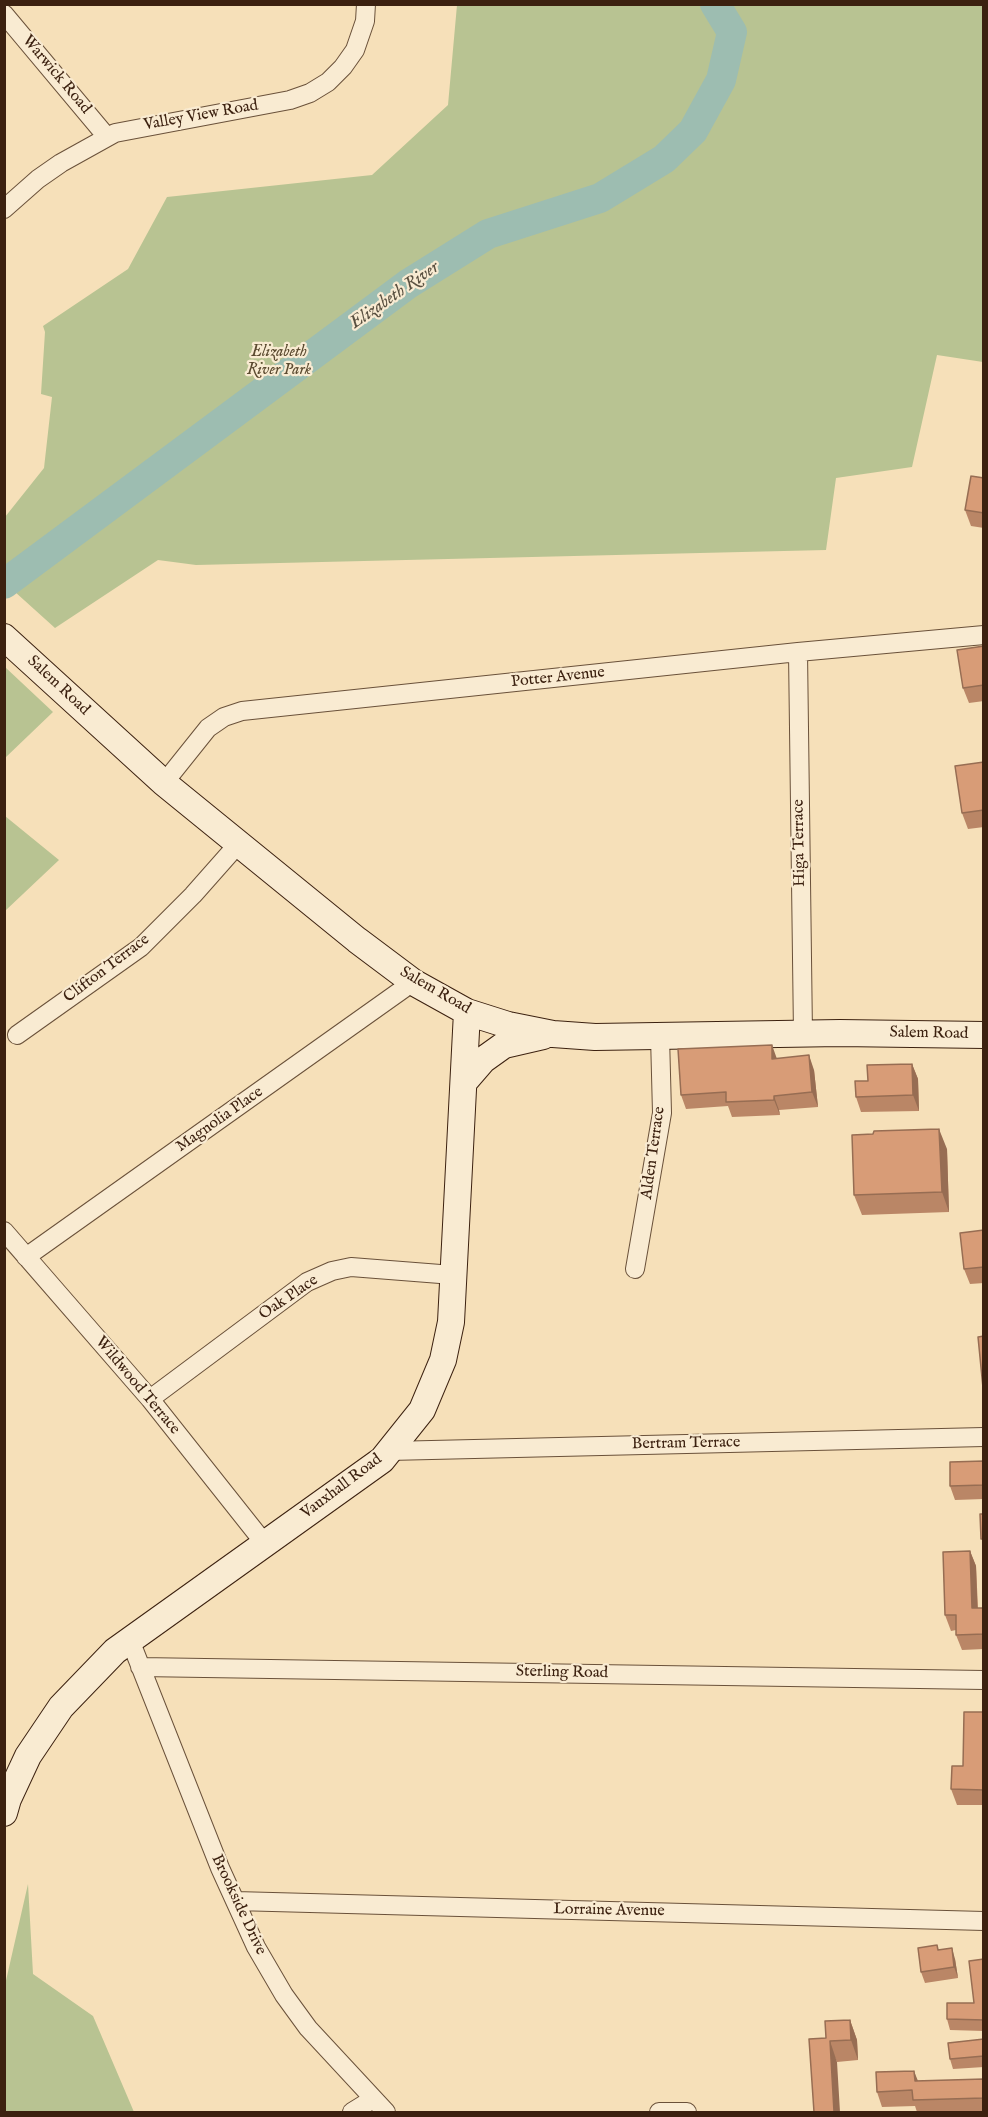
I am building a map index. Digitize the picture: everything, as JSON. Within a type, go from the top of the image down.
[{"type":"street","name":"Valley View Road","points":[[4,209],[38,179],[87,146],[107,137],[141,127],[290,100],[310,93],[328,82],[355,50],[365,21],[366,4]]},
{"type":"street","name":"Warwick Road","points":[[4,14],[107,137]]},
{"type":"street","name":"Potter Avenue","points":[[164,783],[208,728],[224,717],[242,711],[798,652],[984,635]]},
{"type":"street","name":"Salem Road","points":[[4,637],[164,783],[414,982],[467,1012],[508,1025],[553,1034],[595,1037],[803,1034],[984,1035]]},
{"type":"street","name":"Higa Terrace","points":[[798,652],[803,1034]]},
{"type":"street","name":"Clifton Terrace","points":[[17,1035],[141,947],[193,895],[239,843]]},
{"type":"street","name":"Magnolia Place","points":[[26,1257],[414,982]]},
{"type":"street","name":"Vauxhall Road","points":[[5,1813],[8,1799],[28,1756],[61,1707],[115,1651],[382,1460],[422,1410],[443,1360],[451,1322],[467,1012]]},
{"type":"street","points":[[464,1082],[483,1060],[504,1045],[553,1034]]},
{"type":"street","name":"Alden Terrace","points":[[635,1269],[662,1113],[660,1036]]},
{"type":"street","name":"Wildwood Terrace","points":[[4,1231],[150,1399],[265,1544]]},
{"type":"street","name":"Oak Place","points":[[150,1399],[307,1282],[332,1271],[351,1267],[453,1275]]},
{"type":"street","name":"Bertram Terrace","points":[[389,1452],[984,1437]]},
{"type":"street","name":"Brookside Drive","points":[[130,1641],[235,1902],[256,1947],[284,1995],[308,2028],[386,2112]]},
{"type":"street","name":"Sterling Road","points":[[140,1667],[984,1680]]},
{"type":"street","name":"Lorraine Avenue","points":[[235,1902],[984,1921]]},
{"type":"street","points":[[352,2112],[373,2099]]},
{"type":"street","points":[[659,2112],[687,2112]]},
{"type":"green space","name":"Elizabeth River Park","points":[[457,5],[983,5],[983,362],[937,355],[912,467],[836,478],[826,550],[196,565],[158,560],[55,628],[4,582],[5,517],[44,468],[52,397],[41,394],[45,332],[43,326],[128,269],[167,197],[372,175],[448,105]]},
{"type":"green space","points":[[5,667],[53,712],[4,758]]},
{"type":"green space","points":[[5,816],[59,860],[5,911]]},
{"type":"green space","points":[[28,1884],[33,1974],[93,2016],[134,2112],[5,2112],[5,1985]]},
{"type":"building","points":[[971,476],[984,478],[984,513],[965,510]]},
{"type":"building","points":[[984,646],[984,685],[963,688],[957,650]]},
{"type":"building","points":[[984,762],[984,810],[962,813],[955,766]]},
{"type":"building","points":[[772,1045],[772,1059],[809,1055],[812,1092],[774,1096],[774,1100],[726,1102],[726,1092],[681,1095],[678,1049]]},
{"type":"building","points":[[912,1064],[913,1095],[856,1097],[855,1081],[868,1081],[867,1065]]},
{"type":"building","points":[[939,1129],[942,1192],[854,1195],[852,1135],[873,1134],[874,1131]]},
{"type":"building","points":[[984,1230],[984,1267],[964,1269],[960,1233]]},
{"type":"building","points":[[984,1336],[984,1398],[978,1337]]},
{"type":"building","points":[[984,1461],[984,1485],[950,1486],[950,1462]]},
{"type":"building","points":[[980,1514],[984,1514],[984,1539],[981,1539]]},
{"type":"building","points":[[970,1551],[972,1608],[984,1608],[984,1634],[956,1635],[956,1615],[945,1615],[943,1552]]},
{"type":"building","points":[[964,1712],[984,1712],[984,1790],[951,1789],[952,1766],[963,1766]]},
{"type":"building","points":[[937,1945],[938,1950],[952,1948],[954,1967],[921,1972],[918,1948]]},
{"type":"building","points":[[984,1959],[984,2020],[947,2019],[947,2003],[974,2003],[969,1961]]},
{"type":"building","points":[[850,2020],[851,2040],[830,2041],[834,2112],[814,2112],[809,2039],[826,2038],[825,2021]]},
{"type":"building","points":[[984,2039],[984,2056],[950,2059],[948,2043]]},
{"type":"building","points":[[914,2071],[915,2081],[984,2079],[984,2098],[913,2100],[912,2090],[877,2092],[876,2072]]},
{"type":"waterway","name":"Elizabeth River","points":[[4,584],[408,284],[488,234],[600,198],[664,159],[693,131],[721,80],[732,32],[715,4]]}]
